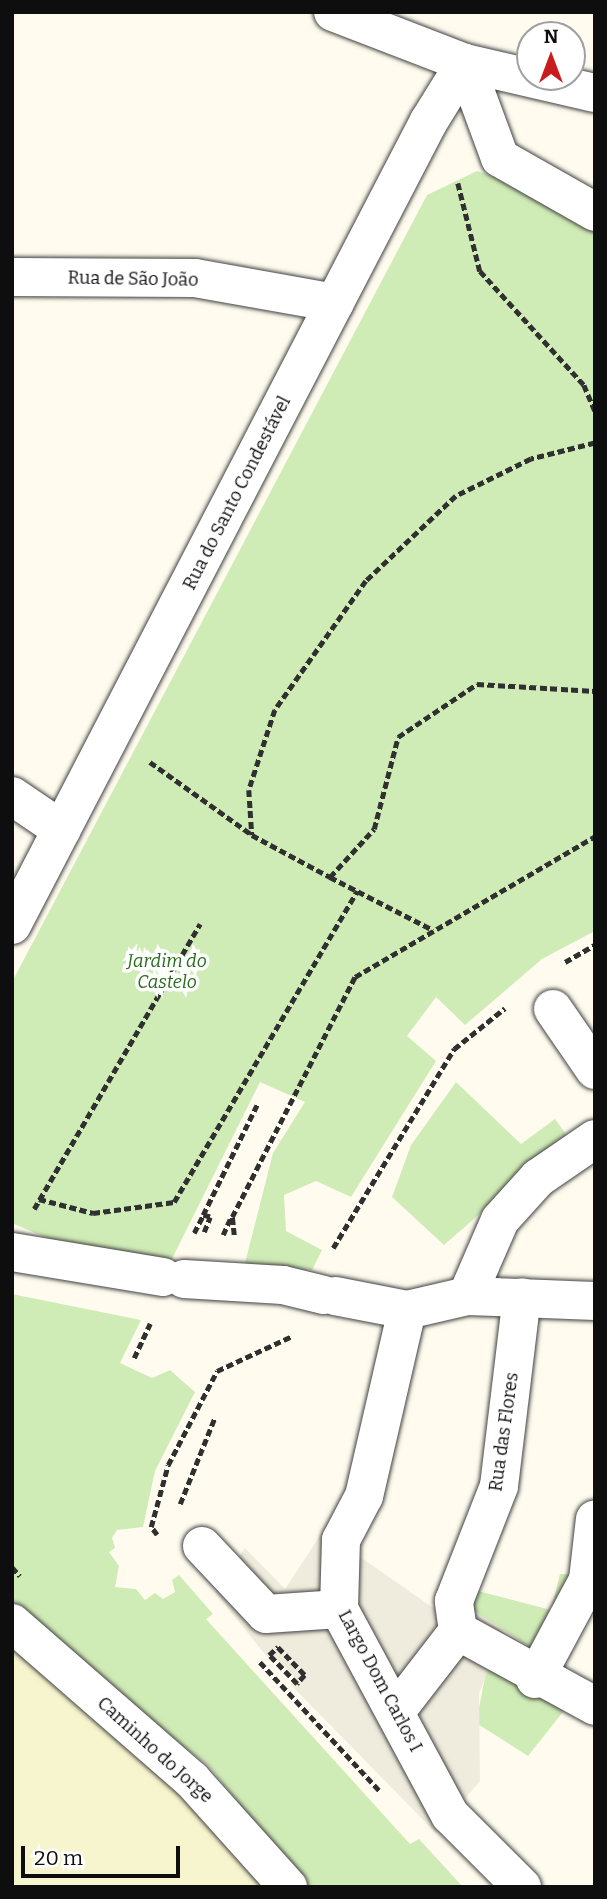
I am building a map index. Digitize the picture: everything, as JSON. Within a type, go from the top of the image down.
[{"type":"street","points":[[333,12],[466,63],[595,93]]},
{"type":"street","points":[[466,63],[500,158],[595,212]]},
{"type":"street","name":"Rua do Santo Condestável","points":[[12,925],[335,303],[466,63]]},
{"type":"street","name":"Rua de São João","points":[[12,277],[195,278],[335,303]]},
{"type":"street","points":[[12,796],[62,830]]},
{"type":"street","points":[[553,1009],[595,1070]]},
{"type":"street","points":[[467,1296],[500,1220],[538,1178],[595,1139]]},
{"type":"street","points":[[12,1252],[173,1278],[238,1281],[407,1310],[467,1296],[595,1301]]},
{"type":"street","name":"Rua das Flores","points":[[397,1710],[456,1616],[499,1486],[522,1297]]},
{"type":"street","name":"Largo Dom Carlos I","points":[[407,1310],[364,1496],[341,1540],[339,1609],[397,1710],[450,1815],[522,1887]]},
{"type":"street","points":[[536,1679],[587,1580],[595,1519]]},
{"type":"street","points":[[184,1546],[266,1614],[339,1609]]},
{"type":"street","points":[[456,1616],[491,1653],[536,1679],[595,1706]]},
{"type":"street","name":"Caminho do Jorge","points":[[12,1623],[192,1780],[288,1887]]},
{"type":"path","points":[[458,181],[480,271],[584,385],[595,411]]},
{"type":"path","points":[[252,835],[249,790],[275,710],[366,581],[456,496],[531,459],[595,443]]},
{"type":"path","points":[[330,877],[374,829],[398,737],[477,684],[595,691]]},
{"type":"path","points":[[142,756],[252,835],[433,930]]},
{"type":"path","points":[[238,1281],[232,1217],[355,977],[595,836]]},
{"type":"path","points":[[39,1199],[93,1213],[174,1202],[357,891]]},
{"type":"path","points":[[29,1218],[200,924]]},
{"type":"path","points":[[552,970],[595,945]]},
{"type":"path","points":[[331,1252],[454,1049],[509,1005]]},
{"type":"path","points":[[208,1222],[203,1215],[257,1105]]},
{"type":"path","points":[[184,1546],[151,1527],[165,1478],[217,1371],[298,1334]]},
{"type":"path","points":[[184,1546],[175,1515],[215,1417]]},
{"type":"path","points":[[251,1650],[275,1680],[389,1801]]},
{"type":"path","points":[[274,1660],[294,1681]]},
{"type":"path","points":[[275,1680],[283,1670]]},
{"type":"shaded area","points":[[323,1531],[439,1612],[464,1605],[503,1629],[479,1694],[480,1781],[436,1833],[290,1684],[296,1678],[276,1658],[271,1662],[215,1592],[245,1548],[285,1589]]},
{"type":"shaded area","points":[[12,1639],[256,1867],[269,1887],[20,1887],[12,1881]]},
{"type":"green space","name":"Jardim do Castelo","points":[[477,171],[510,182],[595,230],[595,931],[542,959],[465,1025],[436,997],[407,1036],[436,1061],[351,1197],[316,1181],[284,1195],[286,1231],[322,1250],[312,1270],[244,1267],[273,1153],[305,1102],[260,1082],[168,1267],[49,1239],[12,1223],[12,982],[427,195]]},
{"type":"green space","points":[[456,1082],[521,1144],[555,1119],[568,1137],[444,1245],[392,1197],[411,1145]]},
{"type":"green space","points":[[12,1294],[141,1320],[120,1363],[152,1378],[170,1370],[195,1392],[155,1471],[143,1527],[117,1530],[112,1538],[115,1548],[109,1552],[119,1566],[115,1587],[136,1589],[145,1600],[155,1593],[163,1599],[175,1592],[172,1580],[179,1575],[213,1614],[206,1619],[410,1844],[419,1839],[463,1887],[307,1887],[208,1765],[117,1696],[12,1601]]},
{"type":"green space","points":[[560,1574],[582,1575],[543,1655],[464,1605],[470,1589],[551,1610]]},
{"type":"green space","points":[[487,1667],[570,1703],[528,1756],[476,1723]]}]
